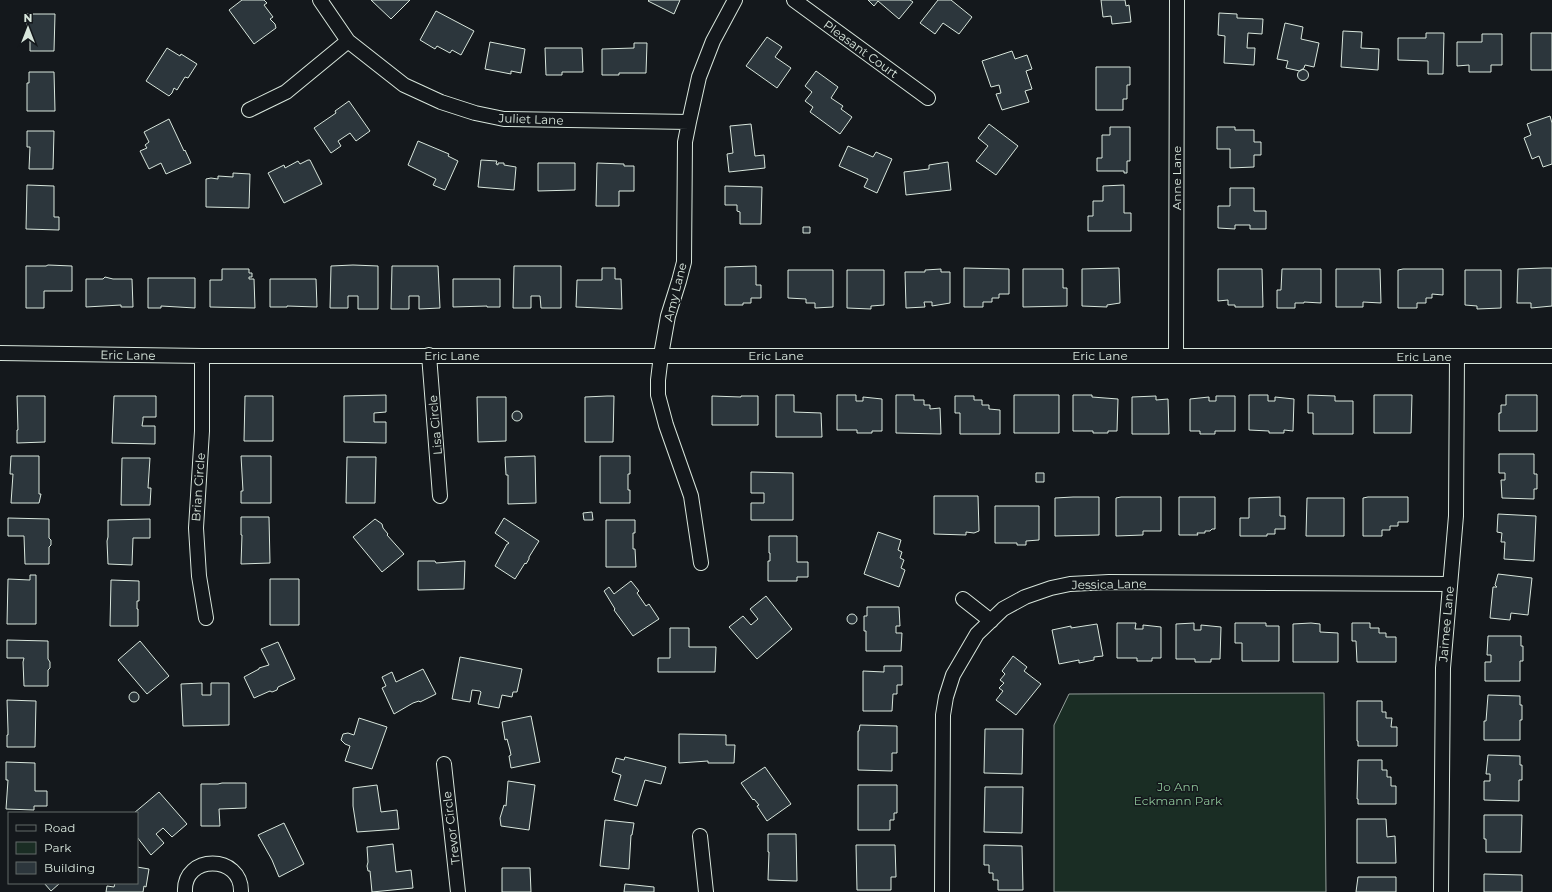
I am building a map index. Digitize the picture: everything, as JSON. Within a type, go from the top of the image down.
[{"type":"street","name":"Juliet Lane","points":[[320,0],[348,41],[404,84],[441,102],[475,114],[504,119],[689,122]]},
{"type":"street","name":"Amy Lane","points":[[701,563],[691,496],[666,425],[658,395],[658,380],[668,316],[684,262],[685,142],[689,122],[699,77],[713,41],[735,0]]},
{"type":"street","name":"Pleasant Court","points":[[794,0],[928,98]]},
{"type":"street","name":"Anne Lane","points":[[1176,355],[1177,0]]},
{"type":"street","points":[[249,110],[286,92],[348,41]]},
{"type":"street","name":"Eric Lane","points":[[0,353],[202,356],[1552,356]]},
{"type":"street","name":"Lisa Circle","points":[[429,355],[440,496]]},
{"type":"street","name":"Brian Circle","points":[[202,356],[202,431],[196,528],[199,576],[206,618]]},
{"type":"street","name":"Jaimee Lane","points":[[1441,892],[1443,668],[1456,516],[1457,356]]},
{"type":"street","name":"Jessica Lane","points":[[942,892],[944,715],[946,697],[953,675],[977,634],[1003,609],[1025,597],[1051,588],[1070,584],[1125,582],[1450,584]]},
{"type":"street","points":[[963,599],[991,621]]},
{"type":"street","name":"Trevor Circle","points":[[444,764],[458,892]]},
{"type":"street","points":[[700,836],[706,892]]},
{"type":"street","points":[[185,892],[185,885],[189,874],[198,866],[211,863],[223,865],[233,869],[242,884],[241,892]]},
{"type":"green space","name":"Jo Ann Eckmann Park","points":[[1324,693],[1326,892],[1054,892],[1054,725],[1069,694]]},
{"type":"building","points":[[242,0],[264,0],[267,3],[264,5],[273,17],[270,19],[275,24],[276,28],[254,44],[229,10]]},
{"type":"building","points":[[371,0],[410,0],[391,19]]},
{"type":"building","points":[[680,0],[674,14],[648,1]]},
{"type":"building","points":[[868,0],[910,0],[913,2],[899,19],[878,1],[874,6]]},
{"type":"building","points":[[938,0],[951,0],[972,17],[959,34],[943,23],[935,34],[920,23]]},
{"type":"building","points":[[1101,0],[1125,0],[1126,6],[1129,5],[1131,22],[1112,24],[1111,16],[1103,17]]},
{"type":"building","points":[[436,11],[474,31],[461,55],[452,50],[450,53],[437,46],[435,49],[420,40]]},
{"type":"building","points":[[1219,13],[1237,14],[1237,18],[1263,19],[1262,34],[1248,33],[1247,48],[1255,48],[1254,65],[1224,63],[1225,36],[1218,35]]},
{"type":"building","points":[[27,14],[55,14],[54,51],[30,51],[30,30],[27,30]]},
{"type":"building","points":[[1285,23],[1303,27],[1301,39],[1319,43],[1314,67],[1305,65],[1300,71],[1286,68],[1288,61],[1277,59]]},
{"type":"building","points":[[1343,31],[1362,32],[1361,48],[1379,49],[1378,70],[1341,67]]},
{"type":"building","points":[[1426,33],[1444,33],[1443,74],[1428,74],[1428,61],[1398,60],[1398,38],[1426,38]]},
{"type":"building","points":[[1531,33],[1552,33],[1552,70],[1531,70]]},
{"type":"building","points":[[1482,34],[1502,34],[1502,65],[1491,65],[1491,72],[1469,72],[1469,65],[1457,66],[1457,42],[1482,42]]},
{"type":"building","points":[[767,37],[782,47],[775,57],[791,68],[777,88],[746,66]]},
{"type":"building","points":[[490,42],[525,49],[521,73],[511,71],[511,74],[485,69]]},
{"type":"building","points":[[634,43],[647,43],[646,73],[619,73],[619,75],[602,75],[602,49],[634,48]]},
{"type":"building","points":[[167,48],[180,56],[181,54],[197,64],[188,78],[185,77],[177,90],[174,88],[169,96],[146,81]]},
{"type":"building","points":[[545,48],[582,48],[583,72],[562,72],[562,75],[546,75]]},
{"type":"building","points":[[1012,51],[1015,59],[1027,55],[1032,69],[1026,71],[1032,89],[1025,91],[1029,102],[1002,110],[996,94],[1001,93],[999,85],[991,87],[982,61]]},
{"type":"building","points":[[1096,67],[1130,67],[1130,85],[1127,85],[1127,99],[1123,99],[1123,110],[1096,110]]},
{"type":"building","points":[[1303,69],[1307,71],[1309,75],[1307,79],[1303,81],[1299,79],[1297,75],[1299,71]]},
{"type":"building","points":[[816,71],[838,87],[831,98],[843,106],[841,109],[852,117],[840,134],[810,112],[813,107],[805,101],[812,92],[805,86]]},
{"type":"building","points":[[29,72],[54,72],[55,111],[27,111],[27,83],[29,83]]},
{"type":"building","points":[[349,101],[370,131],[356,141],[350,133],[338,141],[341,146],[331,153],[314,128],[336,113],[335,111]]},
{"type":"building","points":[[1550,116],[1552,123],[1552,164],[1543,167],[1539,156],[1532,159],[1524,138],[1531,135],[1527,124]]},
{"type":"building","points":[[169,119],[191,163],[166,174],[161,163],[149,169],[140,151],[147,148],[145,145],[149,142],[144,132]]},
{"type":"building","points":[[751,124],[755,156],[764,155],[765,168],[729,172],[727,154],[733,153],[730,126]]},
{"type":"building","points":[[989,124],[1018,146],[996,175],[976,161],[988,146],[978,138]]},
{"type":"building","points":[[1110,127],[1130,127],[1130,161],[1127,161],[1127,173],[1124,173],[1124,171],[1097,171],[1097,158],[1102,158],[1102,135],[1110,135]]},
{"type":"building","points":[[1217,127],[1235,127],[1235,130],[1254,130],[1254,142],[1261,142],[1261,155],[1254,155],[1254,167],[1230,168],[1230,149],[1217,149]]},
{"type":"building","points":[[27,131],[54,131],[53,169],[29,169],[30,147],[27,147]]},
{"type":"building","points":[[418,141],[449,154],[448,156],[458,161],[445,190],[433,185],[436,179],[408,165]]},
{"type":"building","points":[[848,146],[873,157],[876,152],[892,159],[877,193],[864,187],[868,179],[839,166]]},
{"type":"building","points":[[310,160],[322,184],[284,203],[268,173],[284,165],[285,168],[298,161],[300,164]]},
{"type":"building","points":[[481,160],[497,161],[496,164],[498,165],[498,163],[504,163],[504,165],[516,167],[514,190],[478,187]]},
{"type":"building","points":[[948,162],[951,190],[906,195],[904,172],[929,169],[929,165]]},
{"type":"building","points":[[538,163],[575,163],[575,190],[538,191]]},
{"type":"building","points":[[597,163],[634,166],[634,191],[619,191],[619,206],[596,206]]},
{"type":"building","points":[[233,173],[250,174],[249,208],[206,207],[206,179],[218,179],[218,176],[233,177]]},
{"type":"building","points":[[27,185],[54,186],[54,217],[59,217],[59,230],[26,229]]},
{"type":"building","points":[[1124,185],[1124,213],[1131,213],[1131,231],[1088,231],[1088,216],[1093,216],[1093,201],[1103,201],[1103,186]]},
{"type":"building","points":[[725,186],[762,187],[761,224],[740,224],[740,212],[737,211],[737,205],[725,205]]},
{"type":"building","points":[[1230,188],[1254,188],[1254,211],[1266,211],[1266,229],[1250,229],[1250,225],[1235,225],[1235,229],[1218,228],[1218,206],[1230,206]]},
{"type":"building","points":[[803,227],[810,227],[810,233],[803,233]]},
{"type":"building","points":[[26,266],[72,266],[72,291],[44,291],[44,308],[26,308]]},
{"type":"building","points":[[331,266],[378,266],[378,309],[358,309],[358,296],[348,296],[348,308],[330,308]]},
{"type":"building","points":[[392,266],[438,266],[440,308],[419,309],[419,296],[409,296],[409,309],[391,309]]},
{"type":"building","points":[[514,266],[561,266],[561,308],[541,308],[540,296],[531,296],[531,308],[513,308]]},
{"type":"building","points":[[756,266],[756,285],[761,285],[761,298],[751,298],[751,303],[743,303],[743,305],[725,305],[725,267]]},
{"type":"building","points":[[602,268],[615,268],[615,279],[621,279],[622,309],[576,307],[577,280],[602,280]]},
{"type":"building","points":[[964,268],[1009,269],[1009,294],[999,294],[999,298],[992,298],[992,302],[983,302],[983,307],[964,307]]},
{"type":"building","points":[[1119,268],[1120,303],[1107,305],[1107,307],[1082,306],[1082,269]]},
{"type":"building","points":[[1552,268],[1552,306],[1531,308],[1531,303],[1517,303],[1518,269]]},
{"type":"building","points":[[222,269],[249,269],[249,273],[252,273],[252,277],[249,277],[249,279],[254,279],[255,308],[210,307],[210,280],[222,280]]},
{"type":"building","points":[[941,269],[941,272],[950,272],[950,303],[932,306],[932,302],[924,302],[925,307],[906,308],[905,272],[925,272],[925,270]]},
{"type":"building","points":[[1023,269],[1063,269],[1063,288],[1067,288],[1067,306],[1023,307]]},
{"type":"building","points":[[1218,269],[1262,269],[1263,307],[1235,307],[1235,305],[1228,305],[1228,300],[1218,301]]},
{"type":"building","points":[[1282,269],[1321,269],[1321,303],[1295,303],[1295,308],[1277,308],[1277,290],[1281,290]]},
{"type":"building","points":[[1336,269],[1380,269],[1381,303],[1363,302],[1363,307],[1336,307]]},
{"type":"building","points":[[1443,269],[1443,295],[1432,294],[1432,298],[1426,298],[1426,303],[1417,303],[1417,308],[1398,308],[1398,270]]},
{"type":"building","points":[[788,270],[833,270],[833,307],[815,308],[815,303],[806,303],[806,299],[788,298]]},
{"type":"building","points":[[847,270],[884,270],[884,305],[871,306],[871,309],[847,308]]},
{"type":"building","points":[[1465,270],[1501,270],[1501,308],[1477,309],[1477,306],[1465,305]]},
{"type":"building","points":[[105,277],[113,279],[132,279],[133,307],[121,307],[121,305],[86,307],[86,279],[103,279]]},
{"type":"building","points":[[148,278],[195,278],[195,308],[161,306],[161,308],[148,308]]},
{"type":"building","points":[[270,279],[316,279],[317,307],[270,307]]},
{"type":"building","points":[[453,279],[500,279],[500,307],[453,307]]},
{"type":"building","points":[[386,395],[386,412],[374,413],[374,422],[386,422],[386,443],[344,442],[344,396]]},
{"type":"building","points":[[776,395],[794,395],[794,412],[821,413],[822,437],[776,437]]},
{"type":"building","points":[[837,395],[856,395],[856,401],[863,401],[863,397],[882,399],[882,431],[857,433],[857,430],[837,430]]},
{"type":"building","points":[[896,395],[914,395],[914,400],[924,400],[924,405],[930,405],[930,409],[940,408],[941,434],[896,433]]},
{"type":"building","points":[[1014,395],[1059,395],[1059,433],[1014,433]]},
{"type":"building","points":[[1073,395],[1092,395],[1092,397],[1118,399],[1117,431],[1108,431],[1108,433],[1093,433],[1093,431],[1073,431]]},
{"type":"building","points":[[1249,395],[1268,395],[1268,401],[1275,401],[1275,397],[1294,399],[1293,431],[1284,430],[1284,433],[1269,433],[1269,431],[1249,430]]},
{"type":"building","points":[[1308,395],[1335,396],[1335,401],[1353,401],[1353,434],[1313,434],[1313,413],[1308,413]]},
{"type":"building","points":[[1374,395],[1412,395],[1411,433],[1374,433]]},
{"type":"building","points":[[1506,395],[1537,395],[1537,431],[1499,431],[1499,413],[1501,413],[1501,405],[1506,405]]},
{"type":"building","points":[[17,396],[45,396],[45,442],[17,443]]},
{"type":"building","points":[[114,396],[156,396],[156,417],[143,417],[142,426],[155,426],[155,444],[112,443]]},
{"type":"building","points":[[245,396],[273,396],[273,441],[244,441]]},
{"type":"building","points":[[614,396],[613,442],[585,442],[585,397]]},
{"type":"building","points":[[712,396],[758,396],[758,425],[712,425]]},
{"type":"building","points":[[955,396],[974,396],[974,400],[982,400],[982,405],[989,405],[989,409],[1000,410],[1000,434],[960,434],[960,413],[955,413]]},
{"type":"building","points":[[1156,396],[1156,400],[1168,399],[1169,434],[1132,434],[1132,397]]},
{"type":"building","points":[[1216,396],[1235,396],[1235,431],[1215,431],[1215,434],[1200,434],[1200,431],[1190,431],[1190,399],[1209,397],[1209,401],[1216,401]]},
{"type":"building","points":[[477,397],[506,397],[506,441],[478,442]]},
{"type":"building","points":[[515,411],[519,411],[521,412],[521,420],[515,421],[512,418],[512,414]]},
{"type":"building","points":[[1499,454],[1534,454],[1534,474],[1537,474],[1537,489],[1534,489],[1534,499],[1502,498],[1501,480],[1505,480],[1505,473],[1499,473]]},
{"type":"building","points":[[11,456],[39,456],[39,494],[41,494],[39,503],[11,503],[13,474],[10,474]]},
{"type":"building","points":[[241,456],[271,456],[271,503],[241,503],[241,491],[243,491]]},
{"type":"building","points":[[535,456],[536,503],[508,504],[508,475],[506,475],[505,457]]},
{"type":"building","points":[[600,456],[630,456],[628,490],[630,490],[630,503],[600,503]]},
{"type":"building","points":[[347,457],[376,457],[375,503],[346,503]]},
{"type":"building","points":[[122,458],[150,458],[148,488],[151,488],[150,505],[121,505]]},
{"type":"building","points":[[751,472],[793,473],[793,520],[751,520],[751,503],[764,503],[764,493],[751,493]]},
{"type":"building","points":[[1036,473],[1044,473],[1044,482],[1036,482]]},
{"type":"building","points":[[934,496],[978,496],[979,531],[974,533],[966,532],[966,535],[934,534]]},
{"type":"building","points":[[1099,497],[1099,535],[1055,536],[1055,498]]},
{"type":"building","points":[[1161,497],[1161,531],[1143,531],[1143,535],[1116,536],[1116,498]]},
{"type":"building","points":[[1179,497],[1215,497],[1215,529],[1205,531],[1205,533],[1197,533],[1198,535],[1179,535]]},
{"type":"building","points":[[1280,497],[1280,516],[1285,516],[1285,529],[1275,529],[1275,534],[1267,534],[1267,536],[1240,536],[1240,518],[1249,518],[1249,498]]},
{"type":"building","points":[[1408,497],[1408,522],[1398,522],[1398,526],[1390,526],[1390,530],[1382,530],[1382,536],[1363,536],[1363,498]]},
{"type":"building","points":[[1307,498],[1344,498],[1344,536],[1306,536]]},
{"type":"building","points":[[995,506],[1039,506],[1039,540],[1026,541],[1026,545],[1017,545],[1017,543],[995,543]]},
{"type":"building","points":[[592,512],[593,520],[584,520],[583,513]]},
{"type":"building","points":[[1498,514],[1536,516],[1534,561],[1504,559],[1505,542],[1501,542],[1502,533],[1497,532]]},
{"type":"building","points":[[241,517],[269,517],[270,563],[241,564]]},
{"type":"building","points":[[8,518],[49,519],[49,538],[51,540],[51,545],[49,547],[49,564],[25,564],[24,536],[8,536]]},
{"type":"building","points":[[504,518],[539,541],[526,564],[525,563],[515,579],[495,566],[509,543],[495,533]]},
{"type":"building","points":[[150,519],[150,538],[133,538],[132,565],[108,564],[108,520]]},
{"type":"building","points":[[375,519],[382,524],[383,528],[388,534],[387,535],[404,554],[382,572],[353,537]]},
{"type":"building","points":[[606,520],[635,520],[633,549],[635,549],[636,567],[606,567]]},
{"type":"building","points":[[878,532],[901,540],[898,550],[902,552],[900,558],[904,560],[901,568],[905,570],[899,587],[864,574]]},
{"type":"building","points":[[769,536],[797,536],[797,562],[808,562],[808,577],[797,577],[797,581],[768,581],[768,561],[770,561]]},
{"type":"building","points":[[418,561],[435,561],[436,563],[465,561],[464,589],[418,590]]},
{"type":"building","points":[[1498,574],[1532,578],[1528,615],[1511,613],[1510,620],[1490,618],[1493,587],[1497,587],[1495,585]]},
{"type":"building","points":[[30,575],[36,575],[36,624],[7,624],[8,579],[30,580]]},
{"type":"building","points":[[270,579],[299,579],[299,625],[270,625]]},
{"type":"building","points":[[111,580],[139,581],[139,601],[137,601],[138,626],[110,626]]},
{"type":"building","points":[[631,581],[639,591],[637,593],[646,606],[649,604],[659,619],[633,636],[614,610],[615,609],[604,591],[609,587],[614,594]]},
{"type":"building","points":[[766,596],[792,629],[757,659],[729,627],[743,616],[751,625],[758,619],[750,609]]},
{"type":"building","points":[[867,607],[899,607],[900,626],[896,626],[896,633],[902,633],[901,651],[866,651],[864,616],[867,616]]},
{"type":"building","points":[[850,614],[854,614],[856,615],[856,623],[850,624],[847,621],[847,617]]},
{"type":"building","points":[[1117,623],[1136,623],[1135,629],[1143,629],[1143,625],[1161,627],[1161,658],[1152,658],[1152,661],[1137,661],[1137,658],[1117,658]]},
{"type":"building","points":[[1194,623],[1194,630],[1201,630],[1201,625],[1221,627],[1220,659],[1211,659],[1211,662],[1195,662],[1195,659],[1176,659],[1176,624]]},
{"type":"building","points":[[1235,623],[1266,623],[1266,626],[1279,626],[1279,661],[1242,661],[1242,643],[1235,643]]},
{"type":"building","points":[[1352,623],[1370,623],[1370,628],[1379,628],[1379,633],[1386,633],[1386,637],[1396,637],[1396,662],[1357,662],[1356,641],[1352,641]]},
{"type":"building","points":[[1097,624],[1103,656],[1094,657],[1094,660],[1079,663],[1079,660],[1059,664],[1052,630],[1071,626],[1071,628]]},
{"type":"building","points":[[1293,624],[1320,624],[1320,632],[1338,633],[1338,662],[1293,662]]},
{"type":"building","points":[[670,628],[689,628],[689,647],[716,647],[715,672],[658,672],[658,658],[670,658]]},
{"type":"building","points":[[1488,636],[1521,636],[1523,661],[1520,661],[1520,681],[1485,681],[1485,662],[1491,662],[1491,655],[1487,655]]},
{"type":"building","points":[[7,640],[48,641],[48,659],[50,662],[50,668],[48,670],[48,686],[24,686],[24,658],[7,658]]},
{"type":"building","points":[[140,641],[169,676],[147,694],[118,660]]},
{"type":"building","points":[[278,642],[295,679],[278,687],[277,690],[272,692],[270,691],[254,698],[244,677],[259,668],[269,665],[261,649]]},
{"type":"building","points":[[1013,656],[1027,667],[1024,671],[1041,684],[1016,715],[996,700],[1003,691],[999,688],[1004,683],[1000,680],[1005,674],[1002,671]]},
{"type":"building","points":[[460,657],[522,669],[517,692],[513,692],[512,697],[502,695],[499,708],[478,704],[480,691],[472,690],[470,702],[452,699]]},
{"type":"building","points":[[884,666],[902,666],[902,685],[897,685],[897,694],[893,694],[892,711],[863,711],[863,671],[884,672]]},
{"type":"building","points":[[423,669],[436,694],[420,702],[413,703],[394,714],[382,688],[386,686],[382,677],[392,672],[396,682]]},
{"type":"building","points":[[202,683],[202,695],[211,695],[211,683],[229,683],[229,725],[183,726],[181,684]]},
{"type":"building","points":[[134,692],[139,697],[134,702],[129,697]]},
{"type":"building","points":[[1488,695],[1520,696],[1520,705],[1522,705],[1522,720],[1520,720],[1520,740],[1484,740],[1484,721],[1486,721]]},
{"type":"building","points":[[7,700],[36,701],[35,747],[7,747]]},
{"type":"building","points":[[1357,701],[1382,701],[1382,712],[1386,712],[1386,718],[1392,718],[1391,727],[1397,727],[1397,746],[1358,746]]},
{"type":"building","points":[[531,716],[540,762],[511,768],[509,756],[511,755],[507,739],[505,740],[502,722]]},
{"type":"building","points":[[359,718],[387,727],[372,769],[345,761],[350,746],[341,740],[343,734],[348,733],[354,735]]},
{"type":"building","points":[[860,725],[897,726],[897,753],[892,753],[892,771],[858,770],[858,731]]},
{"type":"building","points":[[985,729],[1023,729],[1022,774],[984,773]]},
{"type":"building","points":[[679,734],[726,735],[726,745],[735,745],[734,763],[708,763],[708,761],[679,763]]},
{"type":"building","points":[[1488,755],[1520,756],[1520,765],[1522,765],[1522,780],[1519,780],[1519,801],[1484,800],[1484,781],[1490,781],[1490,774],[1486,774]]},
{"type":"building","points":[[625,757],[666,767],[661,784],[645,780],[637,806],[614,800],[621,775],[612,772],[616,758],[624,760]]},
{"type":"building","points":[[1358,760],[1382,760],[1382,770],[1387,770],[1387,777],[1391,777],[1391,786],[1396,786],[1396,804],[1358,804]]},
{"type":"building","points":[[6,762],[35,763],[35,791],[47,791],[47,806],[34,806],[34,810],[6,809],[8,780],[6,780]]},
{"type":"building","points":[[765,767],[791,804],[767,821],[757,806],[759,805],[754,799],[753,800],[741,783]]},
{"type":"building","points":[[508,781],[535,785],[529,830],[501,826],[500,818],[504,805],[506,806]]},
{"type":"building","points":[[246,783],[246,808],[219,809],[220,826],[201,826],[201,784]]},
{"type":"building","points":[[377,785],[381,812],[397,810],[399,829],[357,832],[353,806],[353,788]]},
{"type":"building","points":[[858,785],[897,785],[897,813],[894,813],[894,820],[890,820],[890,830],[858,830]]},
{"type":"building","points":[[985,787],[1023,787],[1022,833],[984,832]]},
{"type":"building","points":[[159,792],[187,824],[172,837],[163,828],[156,834],[164,843],[151,855],[138,838],[138,812],[135,812]]},
{"type":"building","points":[[1484,815],[1522,815],[1521,852],[1486,852],[1486,839],[1484,839]]},
{"type":"building","points":[[1357,819],[1386,819],[1387,837],[1395,836],[1396,863],[1357,863]]},
{"type":"building","points":[[605,820],[634,823],[631,835],[629,869],[600,866]]},
{"type":"building","points":[[284,823],[304,864],[279,877],[272,860],[258,835]]},
{"type":"building","points":[[768,834],[796,834],[797,881],[768,880]]},
{"type":"building","points":[[393,844],[396,872],[411,870],[413,888],[372,892],[370,871],[368,871],[367,866],[367,847]]},
{"type":"building","points":[[856,845],[895,845],[896,877],[891,877],[891,890],[857,890]]},
{"type":"building","points":[[984,845],[1022,846],[1023,890],[998,890],[998,880],[993,880],[993,873],[989,873],[989,865],[984,865]]},
{"type":"building","points":[[138,867],[149,869],[146,887],[144,886],[143,892],[106,892],[107,886],[114,887],[115,884],[138,884]]},
{"type":"building","points":[[502,868],[530,868],[531,892],[502,892]]},
{"type":"building","points":[[1484,874],[1522,875],[1522,892],[1484,892]]},
{"type":"building","points":[[1358,877],[1396,877],[1396,892],[1356,892]]},
{"type":"building","points":[[45,884],[59,884],[51,891]]},
{"type":"building","points":[[625,884],[654,887],[654,892],[624,892]]}]
